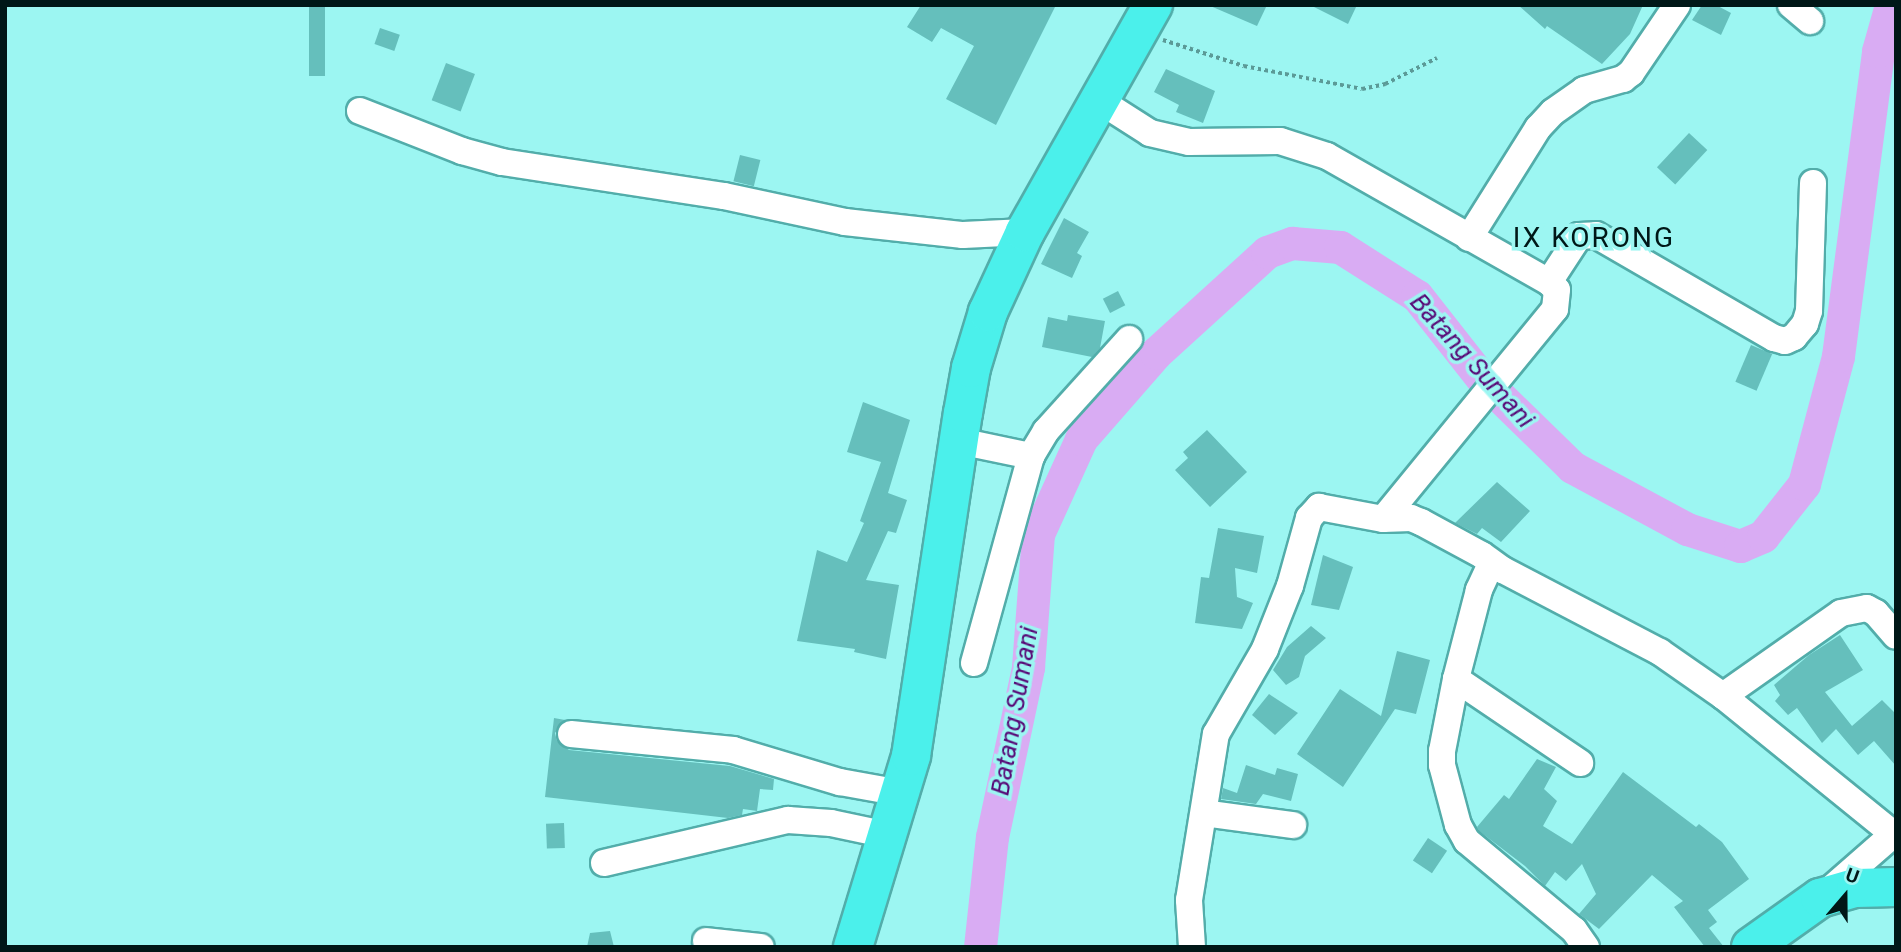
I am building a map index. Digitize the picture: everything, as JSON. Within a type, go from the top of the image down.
[{"type":"highway","points":[[853,947],[901,793],[916,729],[971,368],[992,302],[1025,232],[1146,18]]},
{"type":"highway","points":[[1751,947],[1820,898],[1856,888],[1896,887]]},
{"type":"street","points":[[1469,238],[1538,128],[1553,112],[1584,90],[1623,79],[1631,73],[1677,5]]},
{"type":"street","points":[[1100,101],[1150,133],[1189,142],[1280,141],[1327,156],[1373,179],[1469,238],[1549,282],[1557,290],[1555,309],[1383,519]]},
{"type":"street","points":[[359,111],[462,151],[502,162],[724,196],[845,222],[963,234],[1025,232]]},
{"type":"street","points":[[1549,282],[1579,236],[1596,235],[1774,338],[1785,341],[1794,337],[1805,324],[1809,312],[1813,183]]},
{"type":"street","points":[[974,663],[1031,456],[1046,431],[1129,339]]},
{"type":"street","points":[[959,441],[1031,456]]},
{"type":"street","points":[[1192,947],[1189,901],[1216,734],[1265,649],[1314,510],[1326,506],[1383,519],[1411,518],[1421,522],[1482,555],[1491,564],[1660,652],[1723,696],[1895,834],[1820,898]]},
{"type":"street","points":[[1491,564],[1479,590],[1456,679],[1441,759],[1458,825],[1473,848],[1574,930],[1586,947]]},
{"type":"street","points":[[1723,696],[1841,613],[1867,608],[1893,622]]},
{"type":"street","points":[[1456,679],[1580,763]]},
{"type":"street","points":[[571,734],[733,750],[840,782],[901,793]]},
{"type":"street","points":[[831,822],[840,782]]},
{"type":"street","points":[[1204,813],[1293,825]]},
{"type":"street","points":[[604,863],[788,820],[831,822],[888,835]]},
{"type":"street","points":[[706,941],[761,947]]},
{"type":"path","points":[[1146,18],[1244,66],[1362,89],[1385,84],[1437,58]]},
{"type":"building","points":[[309,5],[325,5],[325,76],[309,76]]},
{"type":"building","points":[[921,5],[1056,5],[996,125],[946,99],[974,46],[941,28],[932,42],[907,27]]},
{"type":"building","points":[[1208,5],[1267,5],[1257,26]]},
{"type":"building","points":[[1310,5],[1357,5],[1348,24]]},
{"type":"building","points":[[1518,5],[1643,5],[1630,34],[1602,64],[1547,26],[1545,29]]},
{"type":"building","points":[[1702,5],[1716,5],[1731,13],[1721,35],[1692,20]]},
{"type":"building","points":[[380,28],[400,35],[394,51],[374,44]]},
{"type":"building","points":[[446,63],[475,74],[461,111],[432,100]]},
{"type":"building","points":[[1166,69],[1215,91],[1203,123],[1176,112],[1179,105],[1154,92]]},
{"type":"building","points":[[1689,133],[1707,150],[1675,184],[1657,167]]},
{"type":"building","points":[[740,155],[760,160],[754,186],[733,181]]},
{"type":"building","points":[[1064,218],[1089,232],[1077,253],[1082,256],[1072,278],[1041,264]]},
{"type":"building","points":[[1118,291],[1125,305],[1110,313],[1103,299]]},
{"type":"building","points":[[1068,315],[1105,321],[1100,348],[1092,357],[1042,347],[1048,317],[1067,321]]},
{"type":"building","points":[[1751,345],[1772,354],[1757,391],[1735,382]]},
{"type":"building","points":[[863,402],[910,420],[888,493],[907,500],[896,533],[888,531],[866,580],[899,585],[886,659],[854,652],[855,649],[797,641],[817,550],[847,562],[864,523],[860,521],[881,462],[847,452]]},
{"type":"building","points":[[1207,430],[1247,472],[1210,507],[1175,470],[1188,458],[1183,452]]},
{"type":"building","points":[[1497,482],[1530,511],[1501,542],[1482,528],[1477,534],[1455,523]]},
{"type":"building","points":[[1218,528],[1264,536],[1257,573],[1235,568],[1237,597],[1253,603],[1242,629],[1195,623],[1201,577],[1209,578]]},
{"type":"building","points":[[1323,555],[1353,567],[1339,610],[1311,605]]},
{"type":"building","points":[[1311,626],[1326,638],[1305,656],[1299,677],[1286,685],[1273,670],[1287,647]]},
{"type":"building","points":[[1840,635],[1863,670],[1825,692],[1852,726],[1882,700],[1896,714],[1896,766],[1874,741],[1858,755],[1836,729],[1822,743],[1797,708],[1788,715],[1775,701],[1780,695],[1774,685],[1809,655]]},
{"type":"building","points":[[1397,651],[1430,660],[1416,714],[1395,709],[1343,787],[1297,754],[1340,689],[1381,716]]},
{"type":"building","points":[[1269,694],[1298,713],[1275,735],[1252,715]]},
{"type":"building","points":[[554,718],[565,720],[555,733],[557,741],[569,750],[730,766],[774,779],[773,790],[760,789],[757,811],[743,809],[742,815],[728,818],[545,797]]},
{"type":"building","points":[[1537,759],[1556,767],[1544,789],[1557,801],[1543,826],[1572,844],[1623,772],[1696,827],[1699,824],[1722,842],[1749,879],[1708,910],[1717,922],[1709,928],[1724,947],[1705,947],[1674,907],[1683,901],[1652,875],[1599,929],[1579,914],[1596,894],[1582,864],[1566,881],[1555,872],[1545,886],[1525,866],[1479,831],[1477,827],[1504,795],[1509,799]]},
{"type":"building","points":[[1246,765],[1275,775],[1277,768],[1298,774],[1291,801],[1263,794],[1256,804],[1221,799],[1223,788],[1237,793]]},
{"type":"building","points":[[564,823],[565,848],[547,849],[546,824]]},
{"type":"building","points":[[1428,838],[1447,851],[1432,873],[1413,860]]},
{"type":"building","points":[[610,931],[614,947],[587,947],[590,933]]},
{"type":"waterway","name":"Batang Sumani","points":[[980,947],[992,837],[1028,667],[1038,534],[1081,439],[1156,353],[1267,252],[1292,243],[1340,247],[1417,296],[1484,381],[1572,467],[1687,529],[1740,546],[1763,536],[1804,484],[1838,356],[1878,51],[1891,5]]},
{"type":"district","name":"IX KORONG","points":[[1594,238]]}]
